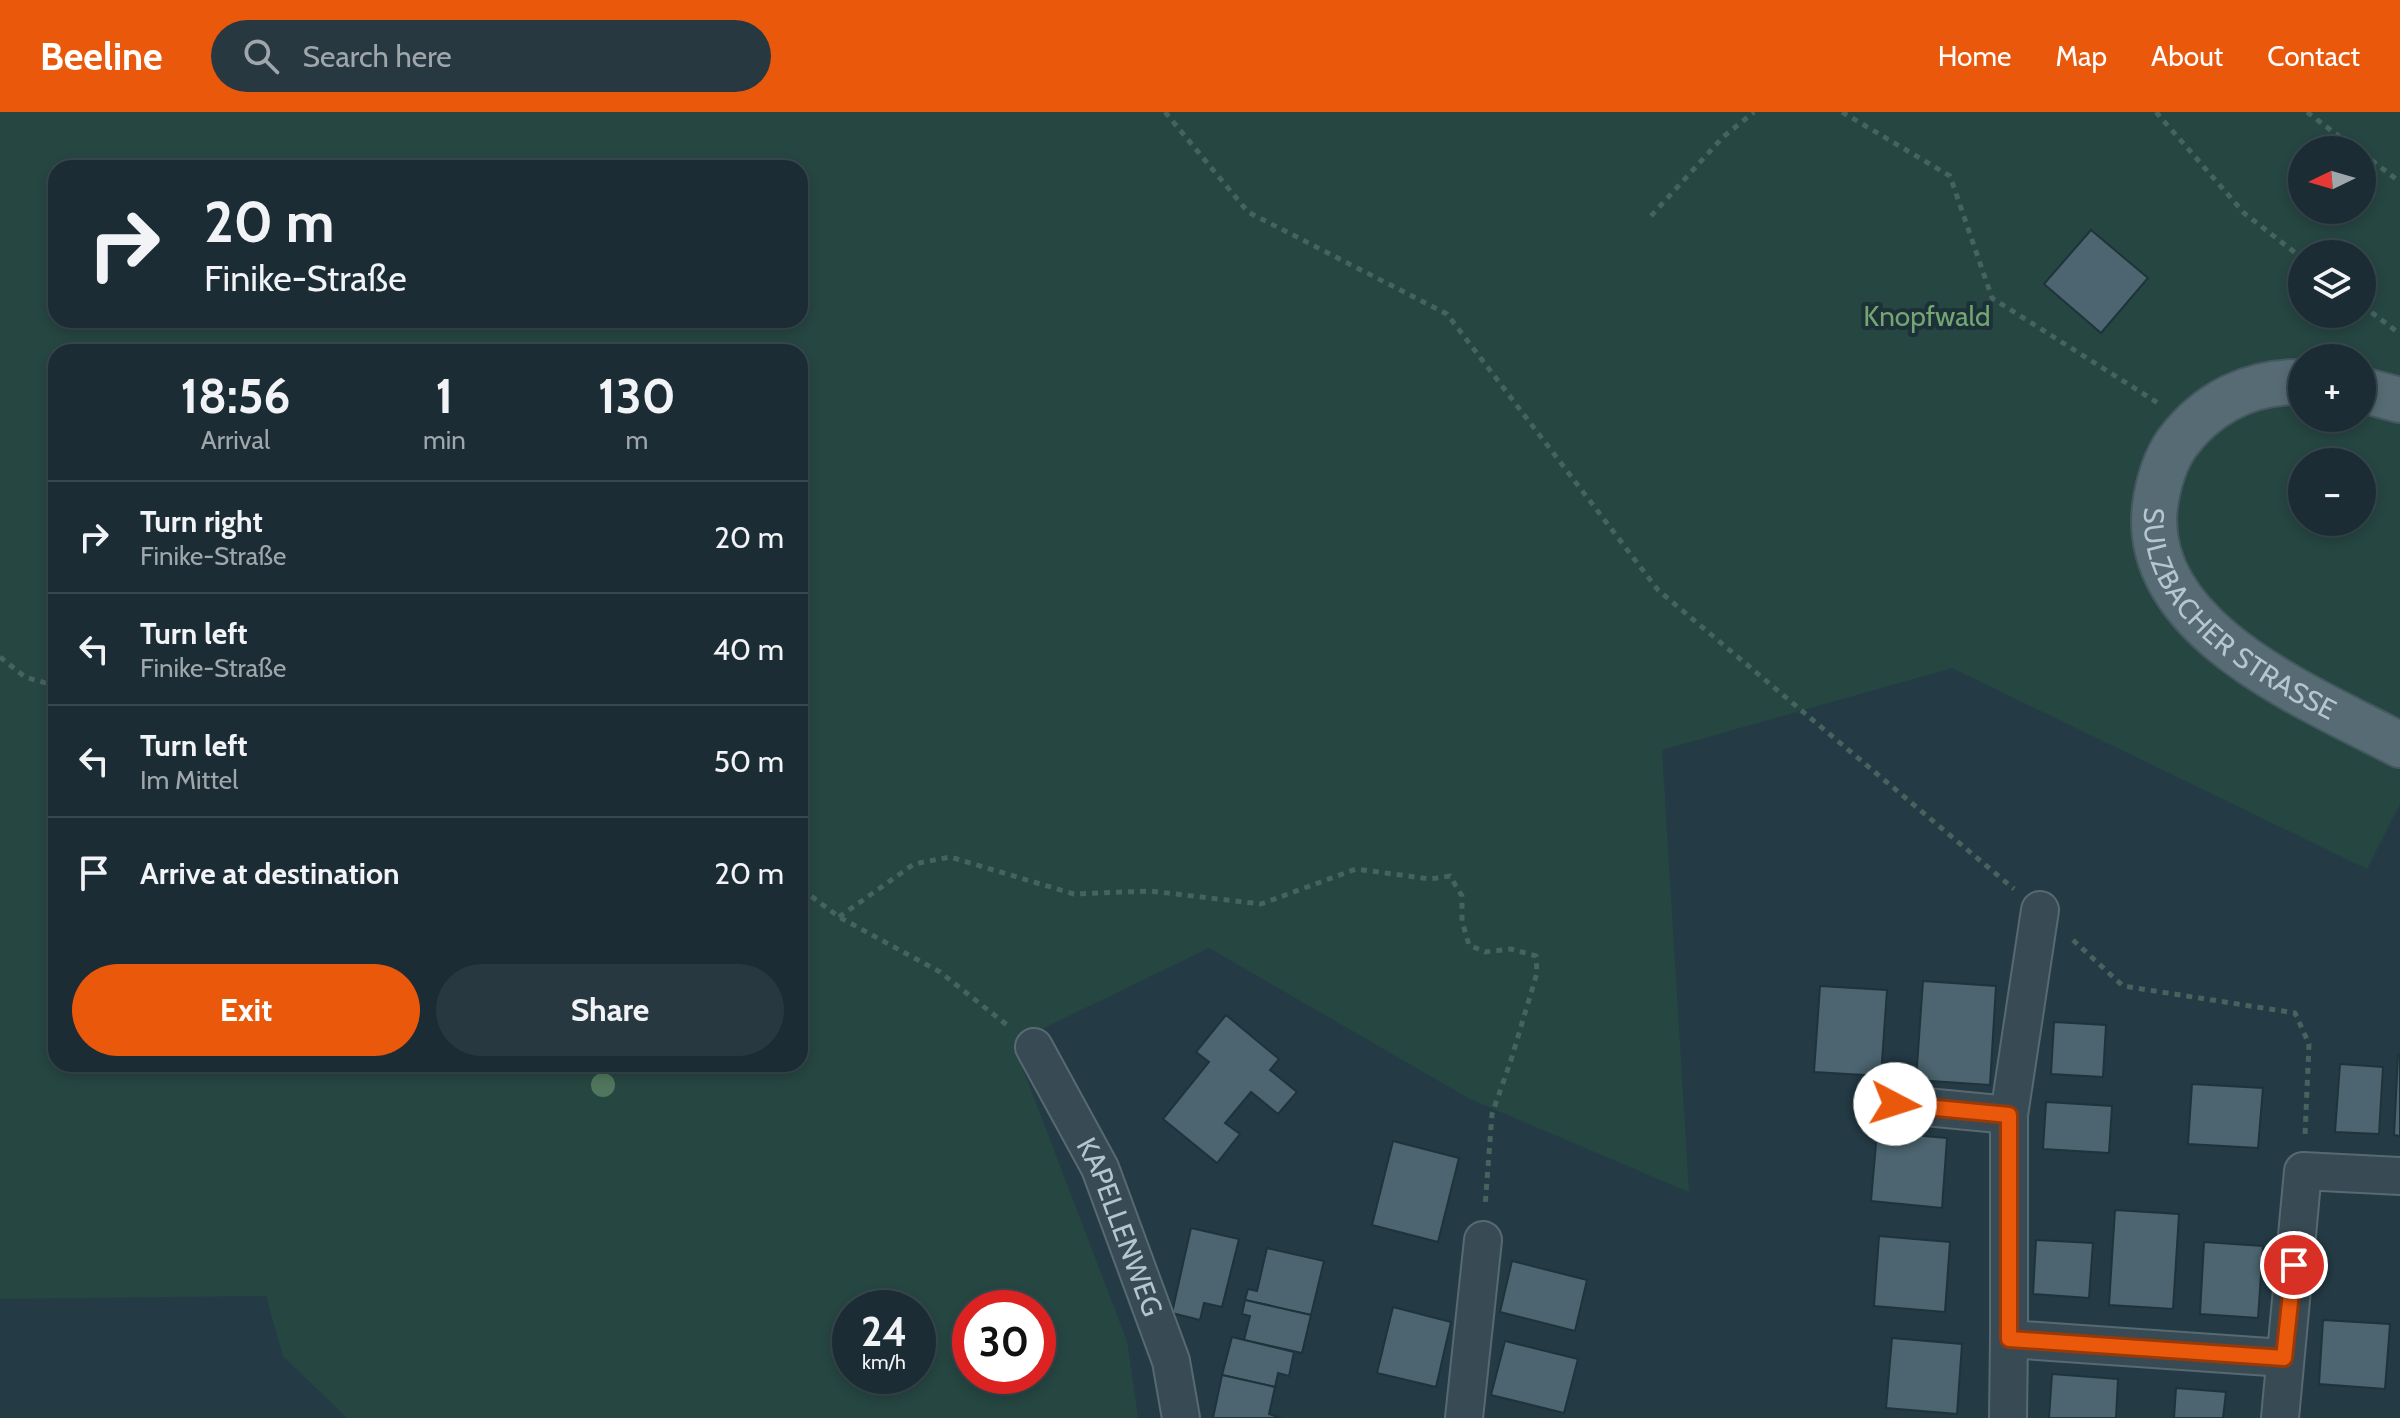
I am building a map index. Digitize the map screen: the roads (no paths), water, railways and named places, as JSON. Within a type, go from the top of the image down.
[{"type":"main road","name":"SULZBACHER STRASSE","points":[[2288,383],[2259,385],[2222,400],[2191,424],[2171,452],[2158,485],[2154,520],[2159,555],[2173,587],[2194,615],[2228,646],[2277,680],[2400,745]]},
{"type":"main road","points":[[2376,394],[2400,400]]},
{"type":"street","points":[[2008,1418],[2009,1115],[2040,910]]},
{"type":"street","name":"KAPELLENWEG","points":[[1034,1047],[1100,1168],[1171,1361],[1181,1418]]},
{"type":"street","points":[[1895,1104],[2009,1115]]},
{"type":"street","points":[[2280,1418],[2303,1171],[2400,1176]]},
{"type":"street","points":[[1464,1418],[1483,1240]]},
{"type":"street","points":[[2009,1339],[2284,1358]]},
{"type":"park label","name":"Knopfwald","points":[[1927,316]]}]
